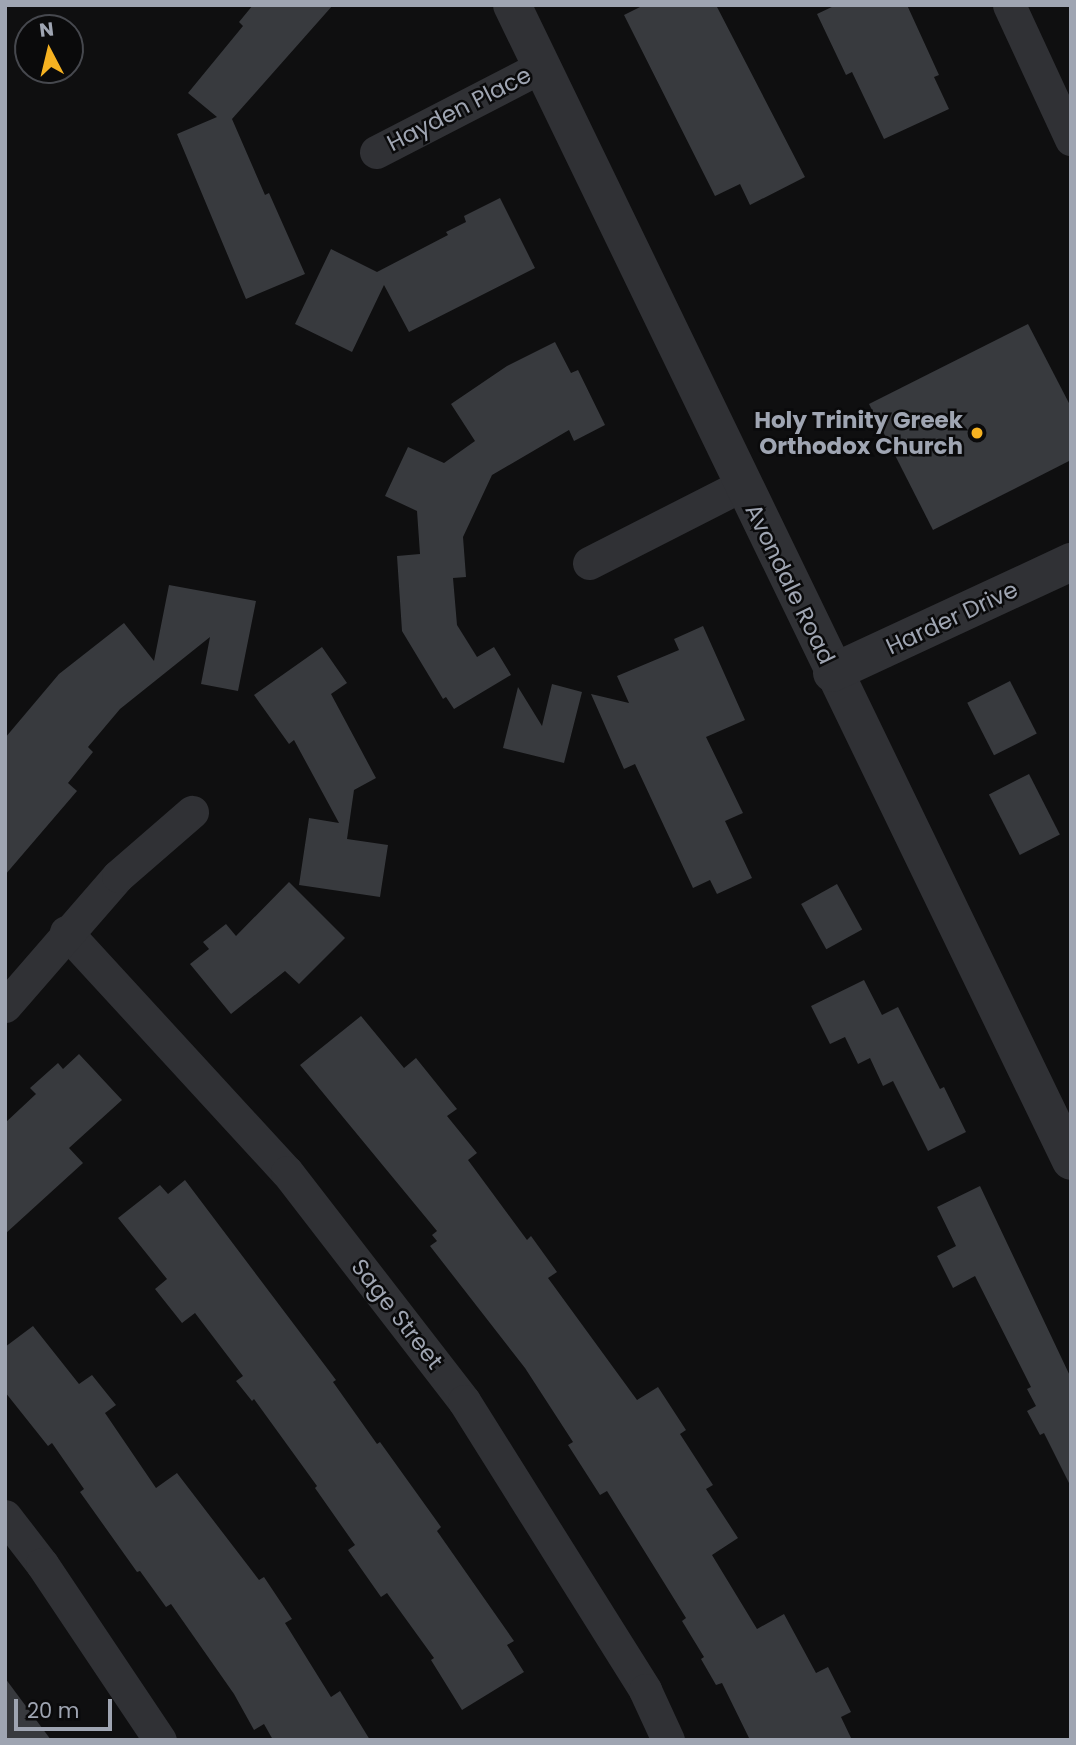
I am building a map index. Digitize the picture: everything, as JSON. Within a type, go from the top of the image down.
[{"type":"street","name":"Avondale Road","points":[[512,5],[832,673],[1071,1161]]},
{"type":"street","points":[[1009,5],[1071,139]]},
{"type":"street","name":"Hayden Place","points":[[376,152],[541,67]]},
{"type":"street","points":[[589,563],[711,498],[742,485]]},
{"type":"street","name":"Harder Drive","points":[[832,673],[1071,562]]},
{"type":"street","points":[[5,1006],[66,932],[118,876],[192,812]]},
{"type":"street","name":"Sage Street","points":[[66,932],[287,1172],[464,1401],[645,1690],[668,1740]]},
{"type":"street","points":[[5,1516],[43,1564],[160,1740]]},
{"type":"building","points":[[253,5],[333,5],[232,119],[265,195],[269,193],[305,274],[246,299],[177,134],[217,117],[188,93],[243,26],[239,22]]},
{"type":"building","points":[[644,5],[716,5],[805,177],[750,205],[740,184],[715,196],[624,15]]},
{"type":"building","points":[[836,5],[907,5],[939,75],[934,77],[949,109],[884,139],[852,72],[846,75],[817,14]]},
{"type":"building","points":[[500,198],[535,268],[409,332],[384,285],[352,352],[295,324],[331,249],[377,272],[448,235],[446,232],[466,222],[464,216]]},
{"type":"building","name":"Holy Trinity Greek Orthodox Church","points":[[1028,324],[1071,407],[1071,460],[933,530],[869,404]]},
{"type":"building","points":[[555,342],[571,373],[578,370],[605,425],[574,441],[569,430],[492,475],[463,537],[466,577],[453,578],[457,625],[477,657],[494,647],[511,675],[454,709],[446,697],[443,699],[402,631],[397,556],[420,554],[417,511],[385,496],[408,447],[444,463],[475,441],[451,404],[507,366]]},
{"type":"building","points":[[169,585],[256,601],[238,691],[201,684],[210,637],[120,709],[88,747],[93,752],[68,783],[77,791],[5,875],[5,738],[59,674],[124,623],[154,661]]},
{"type":"building","points":[[703,626],[745,720],[706,737],[743,813],[725,821],[752,878],[717,894],[710,880],[693,888],[635,764],[624,769],[591,694],[629,703],[617,676],[679,650],[674,639]]},
{"type":"building","points":[[322,647],[347,683],[331,694],[376,778],[354,790],[347,839],[388,845],[380,897],[299,885],[309,818],[339,823],[294,740],[289,744],[254,695]]},
{"type":"building","points":[[1010,681],[1037,734],[994,755],[967,703]]},
{"type":"building","points":[[552,684],[582,692],[564,763],[503,748],[518,687],[542,726]]},
{"type":"building","points":[[1029,774],[1060,835],[1020,855],[989,794]]},
{"type":"building","points":[[289,882],[345,938],[299,984],[285,971],[231,1014],[190,964],[209,949],[203,942],[226,924],[236,936]]},
{"type":"building","points":[[837,884],[862,929],[826,949],[801,904]]},
{"type":"building","points":[[864,980],[882,1015],[898,1007],[940,1089],[944,1087],[966,1132],[928,1151],[893,1081],[883,1086],[870,1058],[858,1064],[845,1037],[830,1044],[811,1006]]},
{"type":"building","points":[[361,1016],[404,1068],[416,1058],[457,1109],[447,1116],[477,1153],[468,1160],[527,1240],[531,1236],[557,1272],[548,1278],[637,1400],[658,1387],[686,1430],[680,1434],[713,1485],[706,1489],[738,1538],[712,1555],[757,1629],[784,1614],[816,1673],[828,1667],[851,1712],[841,1717],[852,1740],[750,1740],[722,1683],[716,1685],[701,1659],[704,1657],[682,1621],[686,1618],[607,1491],[600,1495],[568,1445],[573,1442],[525,1368],[430,1246],[437,1241],[432,1235],[437,1231],[300,1065]]},
{"type":"building","points":[[79,1054],[122,1100],[69,1148],[83,1163],[5,1234],[5,1123],[36,1094],[30,1088],[58,1063],[63,1069]]},
{"type":"building","points":[[185,1180],[336,1380],[333,1382],[377,1444],[380,1442],[441,1527],[437,1531],[514,1641],[507,1645],[524,1672],[462,1710],[431,1660],[434,1658],[387,1593],[381,1597],[348,1550],[355,1545],[315,1488],[317,1486],[254,1399],[252,1401],[236,1381],[243,1376],[195,1313],[182,1323],[155,1289],[167,1279],[118,1218],[160,1185],[168,1194]]},
{"type":"building","points":[[980,1186],[1071,1378],[1071,1487],[1044,1433],[1040,1435],[1027,1411],[1036,1406],[1027,1389],[1031,1387],[975,1276],[953,1288],[937,1256],[956,1246],[937,1207]]},
{"type":"building","points":[[33,1326],[79,1384],[92,1375],[116,1405],[105,1413],[156,1488],[177,1473],[259,1580],[264,1577],[292,1619],[285,1623],[331,1697],[340,1691],[370,1740],[273,1740],[264,1724],[254,1730],[234,1694],[171,1604],[166,1607],[140,1571],[137,1572],[80,1492],[84,1489],[52,1443],[48,1446],[5,1392],[5,1347]]},
{"type":"building","points":[[5,1678],[51,1740],[5,1740]]},
{"type":"place","name":"Holy Trinity Greek Orthodox Church","points":[[977,433]]}]
